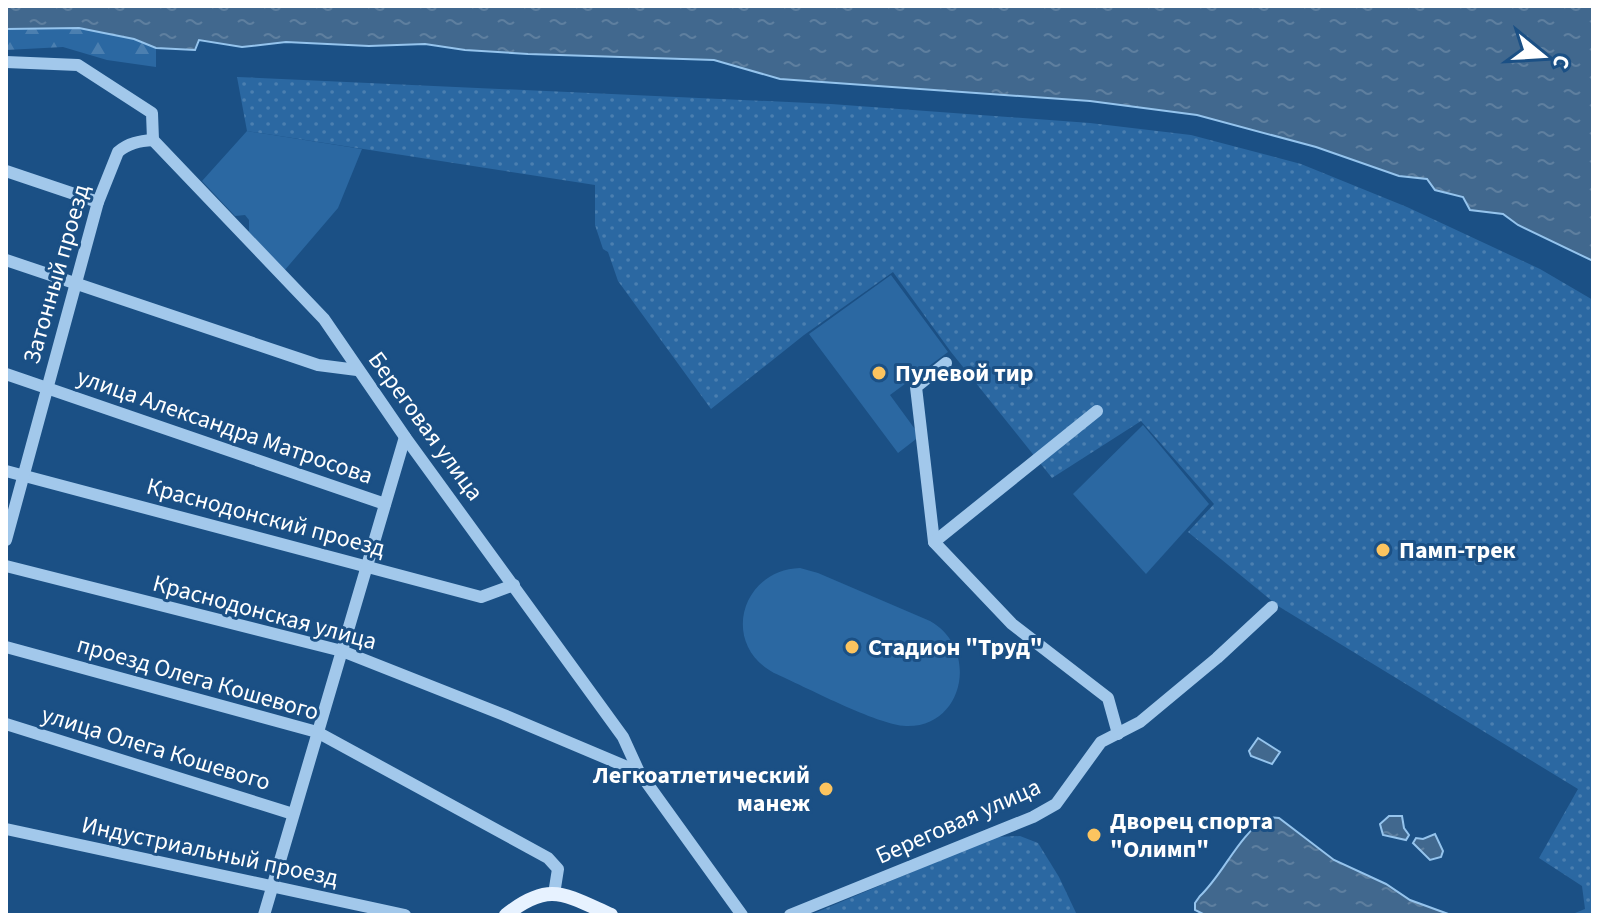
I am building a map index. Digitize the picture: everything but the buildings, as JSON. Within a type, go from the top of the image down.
[{"type":"main road","points":[[506,915],[528,898],[554,894],[578,900],[611,915]]},
{"type":"street","name":"Береговая улица","points":[[6,62],[78,65],[152,113],[153,140],[324,319],[357,370],[623,737],[639,772],[742,915]]},
{"type":"street","name":"Затонный проезд","points":[[6,540],[98,202],[118,152],[124,146],[153,140]]},
{"type":"street","points":[[6,171],[98,202]]},
{"type":"street","points":[[6,260],[318,365],[357,370]]},
{"type":"street","points":[[946,363],[916,387],[934,542],[1012,624],[1108,698],[1118,734]]},
{"type":"street","name":"улица Александра Матросова","points":[[6,374],[385,504]]},
{"type":"street","points":[[934,542],[1097,411]]},
{"type":"street","points":[[264,915],[405,437]]},
{"type":"street","name":"Краснодонский проезд","points":[[6,471],[481,597],[514,585]]},
{"type":"street","name":"Краснодонская улица","points":[[6,566],[342,651],[639,772]]},
{"type":"street","name":"Береговая улица","points":[[790,915],[1056,804],[1101,742],[1140,722],[1272,607]]},
{"type":"street","name":"проезд Олега Кошевого","points":[[6,647],[317,732],[548,858],[558,869],[554,894]]},
{"type":"street","name":"улица Олега Кошевого","points":[[6,724],[293,814]]},
{"type":"street","name":"Индустриальный проезд","points":[[6,829],[405,915]]},
{"type":"green space","points":[[79,28],[134,39],[156,48],[156,67],[107,60],[63,47],[6,50],[6,29]]},
{"type":"green space","points":[[237,77],[831,104],[1090,123],[1191,135],[1301,164],[1407,207],[1540,269],[1593,300],[1593,915],[1570,915],[1585,909],[1582,886],[1539,858],[1578,789],[1278,606],[1188,532],[1214,504],[1141,421],[1052,478],[951,352],[893,272],[804,335],[711,409],[618,281],[595,225],[595,185],[247,131]]},
{"type":"green space","points":[[247,131],[362,149],[338,208],[284,271],[249,232],[249,220],[245,215],[235,216],[202,181]]},
{"type":"green space","name":"Пулевой тир","points":[[891,275],[948,352],[890,395],[920,436],[898,453],[809,334]]},
{"type":"green space","points":[[1143,425],[1209,504],[1146,574],[1073,494]]},
{"type":"green space","name":"Стадион \"Труд\"","points":[[800,568],[930,621],[946,634],[956,650],[960,667],[952,701],[941,714],[926,723],[893,724],[774,673],[757,660],[747,645],[743,628],[745,610],[752,594],[763,581],[780,572]]},
{"type":"green space","points":[[1020,836],[1038,843],[1077,915],[810,915],[995,837]]},
{"type":"water","points":[[6,6],[1593,6],[1593,261],[1518,225],[1503,214],[1470,210],[1463,197],[1435,190],[1427,179],[1399,176],[1316,147],[1197,115],[1090,101],[780,79],[714,60],[528,54],[425,44],[369,46],[286,42],[242,47],[199,40],[195,50],[156,48],[134,39],[79,28],[6,29]]},
{"type":"water","points":[[1258,738],[1280,752],[1272,764],[1251,756],[1249,751]]},
{"type":"water","points":[[1389,816],[1402,816],[1409,835],[1406,840],[1383,835],[1380,824]]},
{"type":"water","points":[[1268,817],[1279,818],[1334,860],[1386,884],[1410,900],[1451,915],[1205,915],[1195,910],[1195,903],[1240,844]]},
{"type":"water","points":[[1435,834],[1443,851],[1441,857],[1430,860],[1413,843],[1416,838],[1423,839]]},
{"type":"place","name":"Пулевой тир","points":[[879,373]]},
{"type":"place","name":"Памп-трек","points":[[1383,550]]},
{"type":"place","name":"Стадион \"Труд\"","points":[[852,647]]},
{"type":"place","name":"Легкоатлетический манеж","points":[[826,789]]},
{"type":"place","name":"Дворец спорта \"Олимп\"","points":[[1094,835]]}]
